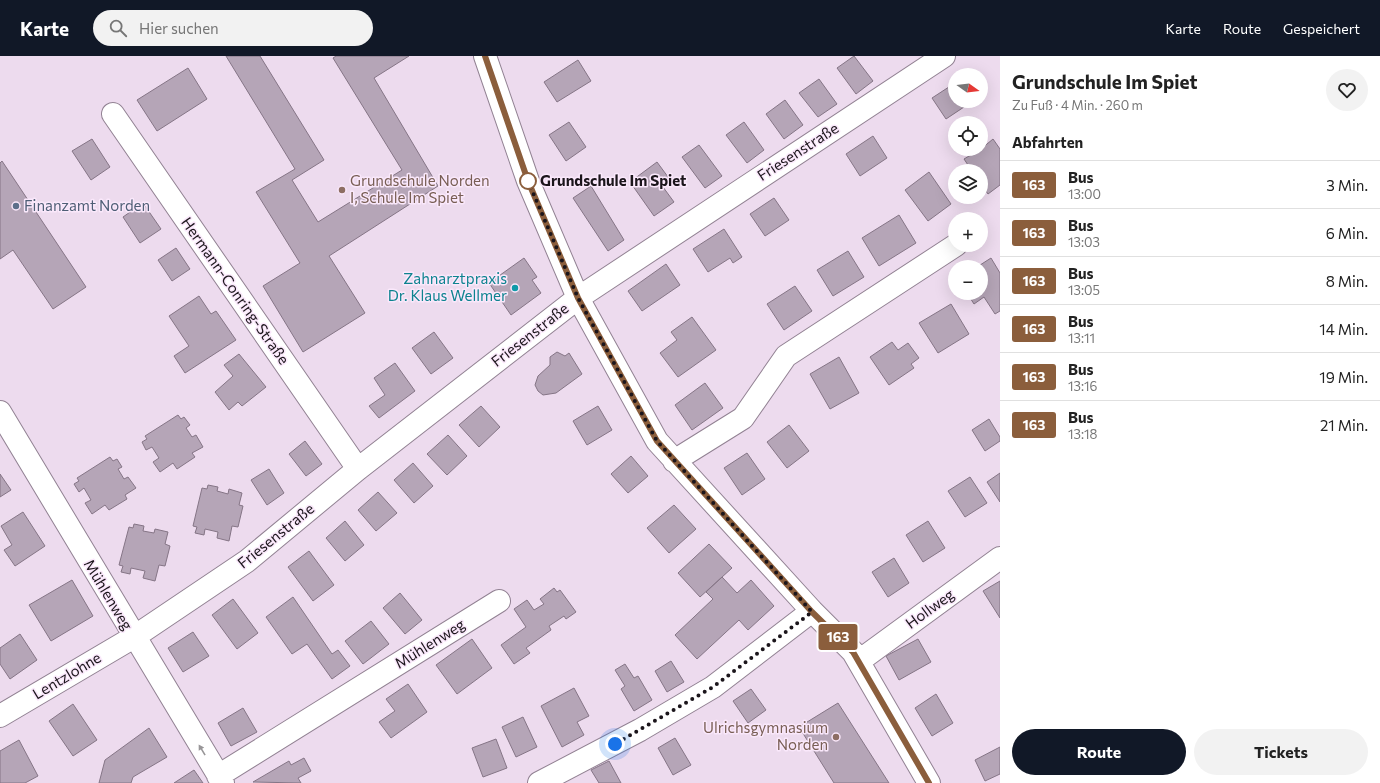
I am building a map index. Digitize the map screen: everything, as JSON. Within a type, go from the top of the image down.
[{"type":"street","points":[[485,56],[528,181],[578,298],[657,441],[812,612],[859,661],[929,783]]},
{"type":"street","name":"Friesenstraße","points":[[134,637],[247,561],[358,469],[578,298],[944,56]]},
{"type":"street","name":"Hermann-Conring-Straße","points":[[113,114],[358,469]]},
{"type":"street","points":[[674,461],[743,418],[786,356],[948,250]]},
{"type":"street","name":"Mühlenweg","points":[[0,412],[221,780],[499,601]]},
{"type":"street","name":"Hollweg","points":[[859,661],[1000,558]]},
{"type":"street","points":[[539,783],[640,730],[713,687],[812,612]]},
{"type":"street","name":"Lentzlohne","points":[[0,716],[134,637]]},
{"type":"building","points":[[226,56],[260,56],[324,160],[292,180],[318,222],[402,170],[333,58],[336,56],[409,56],[374,78],[438,186],[329,256],[365,313],[303,352],[263,286],[300,263],[256,192],[295,169]]},
{"type":"building","points":[[854,56],[873,81],[856,94],[837,68]]},
{"type":"building","points":[[578,60],[591,81],[557,102],[544,82]]},
{"type":"building","points":[[188,68],[207,99],[157,131],[137,100]]},
{"type":"building","points":[[819,79],[837,104],[818,117],[799,93]]},
{"type":"building","points":[[948,88],[948,108],[962,108],[950,116],[948,116],[946,119],[932,98]]},
{"type":"building","points":[[785,100],[803,125],[784,139],[766,114]]},
{"type":"building","points":[[569,122],[586,147],[566,161],[549,135]]},
{"type":"building","points":[[744,122],[764,150],[747,163],[726,135]]},
{"type":"building","points":[[873,136],[887,158],[860,176],[846,154]]},
{"type":"building","points":[[92,139],[110,167],[91,180],[72,151]]},
{"type":"building","points":[[993,139],[1000,149],[1000,185],[988,194],[988,164],[967,164],[964,159],[969,156],[988,156],[988,143]]},
{"type":"building","points":[[699,145],[722,176],[705,188],[682,157]]},
{"type":"building","name":"Finanzamt Norden","points":[[2,161],[86,287],[53,309],[13,250],[0,259],[0,163]]},
{"type":"building","points":[[657,162],[671,181],[663,187],[674,202],[654,216],[630,182]]},
{"type":"building","points":[[929,172],[948,200],[948,204],[951,204],[928,221],[905,190]]},
{"type":"building","points":[[591,186],[624,240],[608,251],[573,198]]},
{"type":"building","points":[[774,198],[789,220],[765,236],[750,214]]},
{"type":"building","points":[[143,203],[161,229],[140,243],[123,217]]},
{"type":"building","points":[[899,215],[916,243],[879,266],[862,238]]},
{"type":"building","points":[[724,229],[742,257],[733,263],[730,258],[708,272],[693,249]]},
{"type":"building","points":[[176,248],[190,269],[172,281],[158,260]]},
{"type":"building","points":[[848,251],[864,277],[833,296],[817,270]]},
{"type":"building","name":"Zahnarztpraxis Dr. Klaus Wellmer","points":[[524,258],[537,277],[532,280],[541,293],[511,315],[489,283]]},
{"type":"building","points":[[991,258],[1000,273],[1000,311],[995,314],[986,300],[988,300],[988,260]]},
{"type":"building","points":[[666,264],[680,285],[642,311],[628,291]]},
{"type":"building","points":[[795,286],[812,311],[784,330],[767,304]]},
{"type":"building","points":[[199,296],[211,314],[216,311],[236,340],[185,373],[174,356],[189,346],[169,316]]},
{"type":"building","points":[[971,300],[980,300],[974,304]]},
{"type":"building","points":[[951,304],[969,334],[938,353],[919,323]]},
{"type":"building","points":[[692,317],[716,350],[678,377],[660,353],[677,340],[671,332]]},
{"type":"building","points":[[434,332],[453,358],[431,374],[412,348]]},
{"type":"building","points":[[892,342],[898,350],[908,343],[919,358],[911,364],[914,368],[889,385],[870,357]]},
{"type":"building","points":[[557,352],[565,356],[569,353],[582,374],[556,393],[543,395],[538,391],[535,385],[538,376],[550,365],[550,357]]},
{"type":"building","points":[[239,354],[266,387],[242,406],[238,402],[229,410],[215,392],[233,376],[224,365]]},
{"type":"building","points":[[839,357],[859,393],[830,409],[810,374]]},
{"type":"building","points":[[395,363],[415,391],[379,418],[369,406],[385,395],[374,378]]},
{"type":"building","points":[[705,383],[723,408],[692,430],[675,405]]},
{"type":"building","points":[[481,406],[500,427],[479,447],[459,425]]},
{"type":"building","points":[[598,406],[612,430],[587,445],[573,421]]},
{"type":"building","points":[[178,415],[181,419],[184,417],[190,425],[186,428],[192,437],[196,435],[203,447],[192,453],[195,457],[177,469],[173,463],[160,472],[153,462],[159,458],[152,447],[146,450],[142,442],[147,439],[145,436]]},
{"type":"building","points":[[989,419],[1000,437],[1000,441],[985,451],[972,430]]},
{"type":"building","points":[[789,425],[809,451],[787,468],[767,442]]},
{"type":"building","points":[[448,435],[467,456],[447,475],[427,454]]},
{"type":"building","points":[[305,441],[322,464],[306,476],[289,454]]},
{"type":"building","points":[[747,453],[765,479],[742,495],[724,468]]},
{"type":"building","points":[[631,456],[648,476],[628,493],[611,474]]},
{"type":"building","points":[[110,457],[113,461],[117,459],[122,467],[118,469],[124,479],[128,477],[136,488],[125,495],[127,499],[109,510],[105,505],[92,514],[85,503],[91,500],[84,488],[79,492],[74,484],[79,481],[77,478]]},
{"type":"building","points":[[413,463],[433,486],[414,503],[394,480]]},
{"type":"building","points":[[269,469],[284,493],[267,505],[251,480]]},
{"type":"building","points":[[1000,473],[1000,502],[987,482]]},
{"type":"building","points":[[0,474],[11,490],[0,497]]},
{"type":"building","points":[[970,477],[987,503],[965,517],[948,491]]},
{"type":"building","points":[[208,485],[218,487],[217,491],[228,494],[229,489],[242,493],[239,505],[243,506],[238,527],[232,526],[229,541],[217,538],[218,532],[205,529],[204,535],[195,533],[197,527],[193,526],[202,488],[207,489]]},
{"type":"building","points":[[378,492],[397,513],[376,531],[358,510]]},
{"type":"building","points":[[674,505],[696,529],[669,553],[647,528]]},
{"type":"building","points":[[23,512],[45,546],[15,566],[4,550],[12,545],[1,526]]},
{"type":"building","points":[[345,521],[364,545],[345,561],[326,538]]},
{"type":"building","points":[[928,521],[945,548],[923,562],[906,535]]},
{"type":"building","points":[[134,524],[144,526],[143,531],[154,533],[155,529],[168,532],[165,544],[170,546],[165,566],[159,565],[155,581],[143,578],[145,571],[131,568],[130,574],[121,572],[123,566],[119,565],[129,527],[133,528]]},
{"type":"building","points":[[709,544],[732,568],[700,597],[678,573]]},
{"type":"building","points":[[309,551],[334,585],[313,601],[288,567]]},
{"type":"building","points":[[894,558],[909,583],[888,597],[872,572]]},
{"type":"building","points":[[722,577],[737,593],[751,580],[774,606],[748,630],[739,620],[697,659],[675,635],[713,599],[706,592]]},
{"type":"building","points":[[72,580],[93,616],[51,641],[29,605]]},
{"type":"building","points":[[1000,581],[1000,618],[983,591]]},
{"type":"building","points":[[554,588],[557,592],[560,590],[576,612],[566,619],[564,616],[549,626],[551,630],[526,648],[530,653],[514,664],[501,645],[526,627],[514,609],[527,600],[534,610],[544,604],[540,599]]},
{"type":"building","points":[[400,593],[422,620],[405,634],[383,608]]},
{"type":"building","points":[[293,597],[332,654],[338,650],[350,666],[332,679],[307,644],[292,654],[266,617]]},
{"type":"building","points":[[233,599],[258,633],[237,649],[212,615]]},
{"type":"building","points":[[371,621],[389,644],[363,664],[345,641]]},
{"type":"building","points":[[193,632],[209,656],[183,672],[168,648]]},
{"type":"building","points":[[20,634],[37,660],[10,679],[0,664],[0,648]]},
{"type":"building","points":[[472,639],[492,668],[457,694],[436,665]]},
{"type":"building","points":[[918,639],[931,662],[899,680],[886,656]]},
{"type":"building","points":[[671,661],[684,682],[667,692],[655,671]]},
{"type":"building","points":[[625,664],[634,678],[638,676],[652,700],[634,711],[621,689],[625,686],[615,670]]},
{"type":"building","points":[[408,684],[427,712],[391,738],[379,722],[395,711],[386,699]]},
{"type":"building","points":[[574,688],[589,716],[577,722],[584,735],[562,747],[541,706]]},
{"type":"building","points":[[751,689],[766,710],[748,723],[733,701]]},
{"type":"building","points":[[936,694],[953,723],[932,736],[915,708]]},
{"type":"building","points":[[838,703],[889,783],[834,783],[799,727]]},
{"type":"building","points":[[73,704],[97,740],[73,756],[49,721]]},
{"type":"building","points":[[243,708],[257,732],[231,746],[218,723]]},
{"type":"building","points":[[523,717],[537,747],[516,757],[502,727]]},
{"type":"building","points":[[149,728],[167,757],[133,777],[131,783],[99,783],[105,760]]},
{"type":"building","points":[[675,738],[691,765],[673,775],[658,748]]},
{"type":"building","points":[[496,739],[507,768],[483,777],[472,748]]},
{"type":"building","points":[[19,740],[38,776],[25,783],[0,783],[0,751]]},
{"type":"building","points":[[1000,747],[1000,774],[985,781],[975,760]]},
{"type":"building","points":[[304,758],[311,771],[298,778],[301,783],[253,782],[289,761],[291,765]]},
{"type":"building","points":[[609,761],[621,783],[599,783],[591,770]]},
{"type":"building","points":[[194,770],[203,783],[174,783]]},
{"type":"bus line","name":"163","points":[[485,56],[528,181],[578,298],[657,441],[812,612],[853,652],[929,783]]},
{"type":"place","name":"Grundschule Im Spiet","points":[[528,181]]},
{"type":"place","name":"Grundschule Norden I, Schule Im Spiet","points":[[342,190]]},
{"type":"place","name":"Finanzamt Norden","points":[[16,206]]},
{"type":"place","name":"Zahnarztpraxis Dr. Klaus Wellmer","points":[[515,288]]},
{"type":"place","name":"Ulrichsgymnasium Norden","points":[[836,737]]},
{"type":"route","points":[[528,181],[578,298],[657,441],[812,612],[713,687],[615,744]]}]
